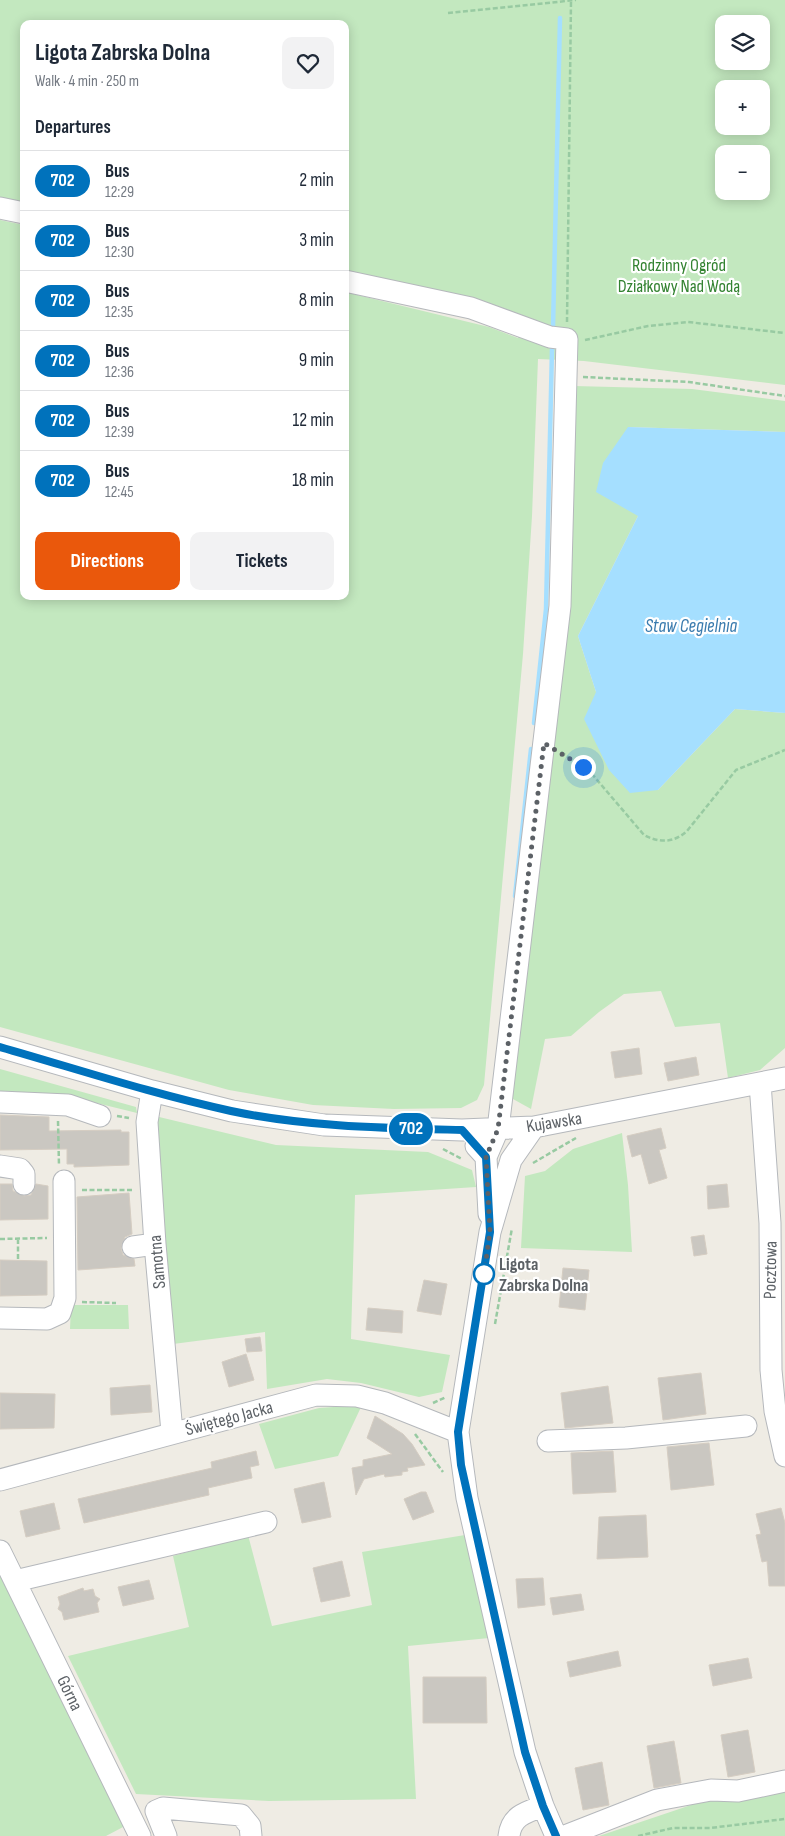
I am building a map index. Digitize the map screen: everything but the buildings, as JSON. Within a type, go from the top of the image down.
[{"type":"street","points":[[0,208],[20,212]]},
{"type":"street","points":[[349,282],[471,308],[550,337],[567,339],[560,606],[498,1129],[486,1157],[490,1232]]},
{"type":"street","name":"Kujawska","points":[[0,1047],[152,1091],[232,1111],[324,1125],[462,1130],[534,1127],[785,1078]]},
{"type":"street","name":"Pocztowa","points":[[760,1084],[770,1223],[771,1370],[775,1411],[785,1456]]},
{"type":"street","name":"Samotna","points":[[152,1091],[147,1122],[155,1244],[172,1432]]},
{"type":"street","points":[[0,1102],[59,1104],[100,1116]]},
{"type":"street","points":[[534,1127],[511,1160],[490,1232],[458,1432],[466,1498],[525,1752],[543,1806],[556,1836]]},
{"type":"street","points":[[498,1129],[511,1160]]},
{"type":"street","points":[[462,1130],[486,1157]]},
{"type":"street","points":[[0,1166],[20,1170],[24,1174],[24,1184]]},
{"type":"street","points":[[0,1318],[47,1319],[60,1313],[63,1302],[64,1186]]},
{"type":"street","points":[[133,1246],[155,1244]]},
{"type":"street","name":"Świętego Jacka","points":[[0,1480],[172,1432],[316,1395],[357,1396],[385,1403],[458,1432]]},
{"type":"street","points":[[548,1441],[635,1437],[746,1426]]},
{"type":"street","points":[[15,1581],[266,1522]]},
{"type":"street","name":"Górna","points":[[0,1551],[140,1836]]},
{"type":"street","points":[[565,1836],[656,1800],[710,1790],[738,1791],[785,1781]]},
{"type":"street","points":[[508,1836],[510,1827],[515,1819],[543,1806]]},
{"type":"street","points":[[166,1836],[156,1811],[164,1808],[241,1815],[250,1826],[251,1836]]},
{"type":"path","points":[[448,13],[576,0]]},
{"type":"path","points":[[571,1],[567,339],[586,340],[648,326],[688,322],[785,333]]},
{"type":"path","points":[[566,377],[689,382],[785,396]]},
{"type":"path","points":[[544,743],[574,759],[592,774],[644,835],[652,839],[669,841],[678,838],[687,831],[736,770],[785,750]]},
{"type":"path","points":[[59,1104],[58,1156],[59,1172],[64,1186],[132,1190],[133,1199]]},
{"type":"path","points":[[494,1327],[513,1220]]},
{"type":"path","points":[[0,1239],[46,1239],[64,1221]]},
{"type":"path","points":[[18,1239],[18,1260]]},
{"type":"path","points":[[63,1302],[116,1303]]},
{"type":"path","points":[[638,1836],[673,1828],[710,1828],[784,1820]]},
{"type":"green space","name":"Rodzinny Ogród Działkowy Nad Wodą","points":[[0,0],[785,0],[785,385],[584,361],[538,359],[532,516],[523,654],[484,1085],[477,1100],[461,1108],[394,1109],[313,1105],[229,1090],[0,1027],[0,220],[20,224],[20,600],[349,600],[349,293],[489,327],[518,338],[522,315],[349,275],[349,20],[20,20],[20,204],[0,200]]},
{"type":"green space","points":[[574,386],[692,389],[785,401],[785,432],[628,427],[638,516],[578,636],[596,692],[658,790],[735,709],[785,713],[785,1048],[760,1070],[728,1078],[720,1023],[675,1027],[661,991],[624,994],[571,1036],[545,1039],[531,1109],[513,1099],[513,1081]]},
{"type":"green space","points":[[0,1069],[136,1107],[137,1113],[60,1094],[0,1093]]},
{"type":"green space","points":[[155,1116],[276,1145],[428,1152],[472,1170],[476,1187],[355,1195],[351,1339],[450,1355],[442,1392],[419,1397],[361,1383],[327,1379],[267,1389],[265,1332],[173,1344]]},
{"type":"green space","points":[[622,1133],[628,1185],[632,1252],[521,1248],[525,1176],[545,1171],[573,1149]]},
{"type":"green space","points":[[71,1305],[128,1305],[129,1329],[70,1329]]},
{"type":"green space","points":[[362,1405],[338,1456],[275,1469],[259,1424],[319,1408]]},
{"type":"green space","points":[[248,1535],[272,1626],[372,1605],[362,1552],[465,1535],[489,1638],[408,1646],[416,1799],[269,1801],[136,1794],[68,1656],[189,1627],[173,1556]]},
{"type":"green space","points":[[0,1567],[125,1826],[106,1836],[0,1836]]},
{"type":"green space","points":[[785,1786],[785,1836],[599,1836],[697,1803]]},
{"type":"water","name":"Staw Cegielnia","points":[[628,427],[785,432],[785,713],[735,709],[658,790],[630,793],[609,770],[584,719],[596,692],[578,636],[638,516],[596,492],[603,463]]},
{"type":"waterway","points":[[553,328],[560,18]]},
{"type":"waterway","points":[[534,723],[546,609],[552,349]]},
{"type":"waterway","points":[[515,896],[531,749]]},
{"type":"bus line","name":"702","points":[[0,1047],[152,1091],[232,1111],[324,1125],[462,1130],[486,1157],[490,1232],[458,1432],[461,1465],[466,1498],[525,1752],[543,1806],[556,1836]]},
{"type":"place","name":"Ligota Zabrska Dolna","points":[[484,1274]]},
{"type":"route","points":[[484,1274],[490,1232],[486,1157],[498,1129],[500,1098],[544,743],[574,759],[583,767]]}]
